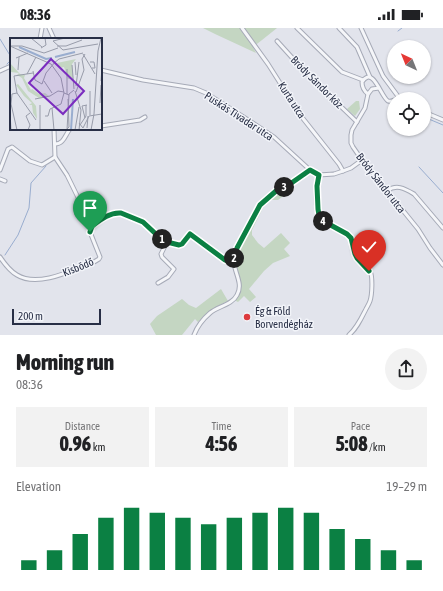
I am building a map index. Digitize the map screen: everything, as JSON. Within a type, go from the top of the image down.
[{"type":"street","points":[[40,38],[42,28]]},
{"type":"street","points":[[49,28],[54,38]]},
{"type":"street","name":"Kurta utca","points":[[242,28],[268,64],[301,116],[343,171]]},
{"type":"street","points":[[297,28],[342,72],[363,80]]},
{"type":"street","points":[[339,28],[357,47],[370,77],[374,80],[387,100]]},
{"type":"street","points":[[361,28],[383,76],[393,92]]},
{"type":"street","name":"Bródy Sándor köz","points":[[277,41],[306,73],[357,122]]},
{"type":"street","points":[[0,71],[10,66]]},
{"type":"street","name":"Puskás Tivadar utca","points":[[102,70],[143,80],[194,88],[206,93],[274,137],[310,170],[319,175]]},
{"type":"street","points":[[363,80],[370,77]]},
{"type":"street","points":[[363,80],[363,88],[368,94],[372,90],[379,88]]},
{"type":"street","name":"Bródy Sándor utca","points":[[368,94],[368,100],[365,108],[352,130],[351,142],[353,148],[418,229],[443,265]]},
{"type":"street","points":[[431,115],[443,120]]},
{"type":"street","points":[[102,126],[140,120],[145,117]]},
{"type":"street","points":[[0,170],[8,149],[12,147],[30,161],[42,165],[55,157],[54,130]]},
{"type":"street","points":[[55,144],[60,144],[69,130]]},
{"type":"street","name":"Kisbödő","points":[[0,257],[3,262],[18,276],[36,280],[57,275],[99,259],[100,256],[90,232],[92,226],[67,174],[55,157]]},
{"type":"street","points":[[349,335],[361,320],[370,301],[371,277],[369,271],[357,258],[351,238],[347,234],[325,222],[319,215],[317,186],[319,175],[334,174],[343,171],[351,168],[362,160]]},
{"type":"street","points":[[194,335],[199,325],[210,313],[234,300],[238,294],[240,288],[234,260],[237,248],[260,205],[276,191],[290,184],[310,170]]},
{"type":"street","points":[[0,179],[5,181]]},
{"type":"street","points":[[387,191],[400,187],[408,190],[414,194],[443,228]]},
{"type":"street","points":[[92,226],[105,217],[121,213],[143,222],[167,242],[179,245],[182,244],[190,234],[225,260],[234,260]]},
{"type":"street","points":[[158,283],[168,277],[174,269],[162,257],[161,254],[167,242]]},
{"type":"green space","points":[[203,28],[277,28],[253,47],[256,53]]},
{"type":"green space","points":[[356,101],[359,101],[360,109],[355,116],[347,109]]},
{"type":"green space","points":[[282,188],[286,194],[278,200],[269,200],[265,204],[252,230],[252,235],[264,248],[281,233],[290,243],[284,249],[290,256],[273,263],[249,289],[256,297],[250,302],[244,296],[238,302],[234,300],[240,288],[234,260],[237,248],[261,205]]},
{"type":"green space","points":[[221,289],[228,301],[219,305],[198,322],[195,319],[182,335],[156,335],[150,324],[157,316],[182,299],[189,305],[196,308]]},
{"type":"waterway","points":[[398,31],[402,28]]},
{"type":"waterway","points":[[0,39],[10,55]]},
{"type":"waterway","points":[[7,64],[10,61]]},
{"type":"waterway","points":[[431,120],[443,125]]},
{"type":"waterway","points":[[5,255],[18,235],[29,208],[31,183],[46,166]]},
{"type":"waterway","points":[[419,167],[443,193]]},
{"type":"place","name":"Ég & Föld Borvendégház","points":[[247,317]]},
{"type":"route","points":[[90,232],[92,226],[105,217],[121,213],[139,219],[167,242],[179,245],[182,244],[190,234],[225,260],[231,261],[234,260],[237,248],[260,205],[276,191],[290,184],[310,170],[319,175],[317,186],[319,215],[331,227],[347,234],[351,238],[353,249],[357,258],[369,271]]}]
